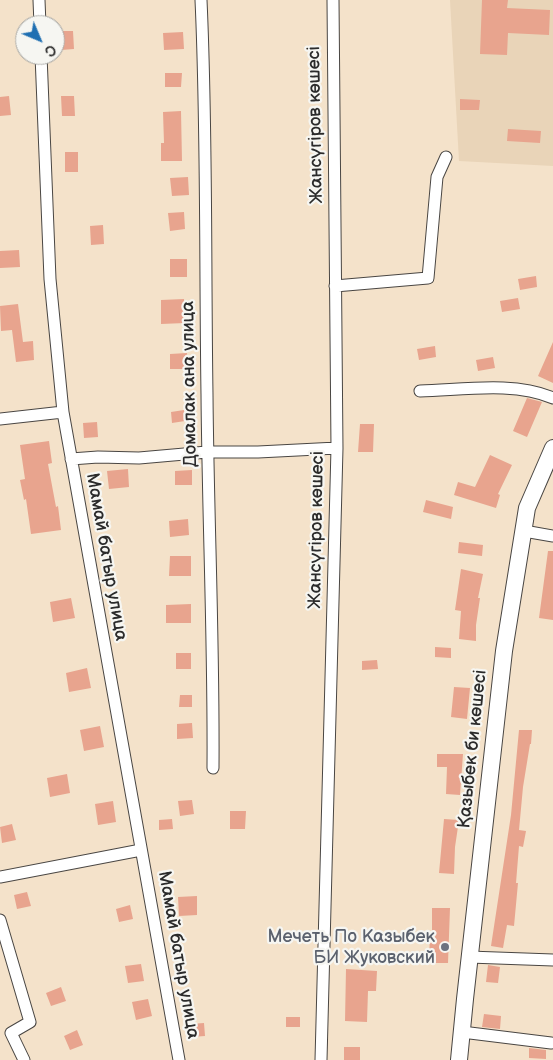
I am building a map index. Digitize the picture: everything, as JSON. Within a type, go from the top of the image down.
[{"type":"main road","name":"Қазыбек би көшесі","points":[[459,1060],[504,651],[527,508],[553,448]]},
{"type":"street","points":[[39,0],[40,15]]},
{"type":"street","name":"Домалак ана улица","points":[[201,0],[206,199],[207,452],[214,690],[212,768]]},
{"type":"street","name":"Жансүгіров көшесі","points":[[321,1060],[337,448],[333,0]]},
{"type":"street","name":"Мамай батыр улица","points":[[41,65],[50,279],[63,412],[180,1060]]},
{"type":"street","points":[[336,286],[428,278],[437,177],[446,157]]},
{"type":"street","points":[[420,391],[512,388],[544,394],[553,398]]},
{"type":"street","points":[[0,419],[63,412]]},
{"type":"street","points":[[71,459],[98,457],[139,458],[207,452],[258,452],[337,448]]},
{"type":"street","points":[[524,531],[553,536]]},
{"type":"street","points":[[0,877],[141,850]]},
{"type":"street","points":[[0,920],[30,1022],[11,1033],[24,1060]]},
{"type":"street","points":[[469,957],[553,960]]},
{"type":"street","points":[[462,1032],[550,1043]]},
{"type":"shaded area","points":[[450,0],[553,0],[553,166],[459,161]]},
{"type":"building","points":[[482,0],[508,0],[507,8],[550,10],[549,35],[508,33],[507,55],[480,54]]},
{"type":"building","points":[[65,31],[73,31],[74,49],[65,50]]},
{"type":"building","points":[[183,32],[184,49],[164,50],[163,33]]},
{"type":"building","points":[[165,73],[182,73],[181,87],[165,87]]},
{"type":"building","points":[[9,96],[11,115],[0,116],[0,97]]},
{"type":"building","points":[[61,96],[74,96],[75,116],[62,116]]},
{"type":"building","points":[[460,99],[480,100],[479,110],[460,110]]},
{"type":"building","points":[[181,111],[182,161],[161,161],[161,143],[164,143],[163,112]]},
{"type":"building","points":[[508,129],[541,131],[540,143],[507,141]]},
{"type":"building","points":[[65,152],[78,152],[78,172],[65,172]]},
{"type":"building","points":[[188,177],[189,195],[172,196],[170,178]]},
{"type":"building","points":[[184,212],[185,229],[170,231],[168,213]]},
{"type":"building","points":[[103,225],[104,244],[91,245],[90,226]]},
{"type":"building","points":[[19,250],[20,267],[0,268],[0,251]]},
{"type":"building","points":[[170,259],[187,259],[187,277],[170,277]]},
{"type":"building","points":[[536,276],[537,287],[520,290],[518,279]]},
{"type":"building","points":[[518,298],[520,309],[502,312],[500,301]]},
{"type":"building","points":[[184,299],[185,323],[161,324],[161,300]]},
{"type":"building","points":[[18,304],[23,342],[33,341],[34,360],[16,362],[12,330],[1,331],[0,306]]},
{"type":"building","points":[[553,342],[553,383],[538,376]]},
{"type":"building","points":[[435,346],[436,357],[419,360],[417,349]]},
{"type":"building","points":[[187,353],[188,369],[170,369],[170,354]]},
{"type":"building","points":[[493,357],[495,368],[478,371],[476,360]]},
{"type":"building","points":[[527,398],[542,402],[527,437],[513,431]]},
{"type":"building","points":[[184,410],[185,421],[172,423],[171,412]]},
{"type":"building","points":[[97,422],[98,437],[84,438],[83,423]]},
{"type":"building","points":[[360,424],[374,424],[373,452],[358,452]]},
{"type":"building","points":[[49,441],[52,463],[48,464],[56,507],[58,506],[61,530],[31,534],[26,499],[24,500],[20,480],[25,479],[20,445]]},
{"type":"building","points":[[490,455],[512,465],[498,494],[500,495],[496,508],[454,495],[458,482],[475,487]]},
{"type":"building","points":[[128,469],[129,487],[109,489],[107,471]]},
{"type":"building","points":[[192,470],[192,485],[175,485],[175,471]]},
{"type":"building","points":[[426,500],[453,507],[451,519],[423,512]]},
{"type":"building","points":[[188,519],[189,535],[170,537],[169,521]]},
{"type":"building","points":[[459,542],[483,545],[482,556],[458,553]]},
{"type":"building","points":[[548,551],[553,551],[553,620],[539,618]]},
{"type":"building","points":[[170,556],[191,556],[191,576],[169,576]]},
{"type":"building","points":[[461,569],[483,574],[478,598],[480,598],[476,641],[459,639],[461,611],[455,610]]},
{"type":"building","points":[[71,598],[75,618],[53,622],[50,602]]},
{"type":"building","points":[[191,604],[191,623],[166,623],[166,605]]},
{"type":"building","points":[[435,647],[451,648],[451,658],[435,657]]},
{"type":"building","points":[[176,653],[191,653],[191,669],[176,669]]},
{"type":"building","points":[[377,660],[378,669],[362,670],[362,661]]},
{"type":"building","points":[[87,668],[91,688],[69,692],[66,673]]},
{"type":"building","points":[[454,687],[470,688],[467,719],[451,717]]},
{"type":"building","points":[[180,695],[192,695],[192,707],[179,707]]},
{"type":"building","points":[[192,723],[193,738],[177,739],[177,724]]},
{"type":"building","points":[[100,726],[104,747],[84,751],[80,730]]},
{"type":"building","points":[[519,730],[532,730],[523,787],[519,830],[526,831],[523,847],[519,846],[514,926],[507,925],[503,948],[491,946],[511,815]]},
{"type":"building","points":[[437,754],[463,754],[460,795],[446,794],[447,767],[437,767]]},
{"type":"building","points":[[67,774],[70,793],[50,797],[47,778]]},
{"type":"building","points":[[192,800],[194,814],[180,816],[178,801]]},
{"type":"building","points":[[113,801],[116,822],[98,825],[95,804]]},
{"type":"building","points":[[230,811],[246,811],[245,829],[230,829]]},
{"type":"building","points":[[172,819],[173,829],[159,830],[159,820]]},
{"type":"building","points":[[444,819],[459,820],[454,874],[439,873]]},
{"type":"building","points":[[12,824],[16,840],[2,843],[0,827]]},
{"type":"building","points":[[27,892],[31,906],[17,909],[14,895]]},
{"type":"building","points":[[197,896],[197,915],[179,916],[178,897]]},
{"type":"building","points":[[130,905],[133,919],[119,922],[116,909]]},
{"type":"building","points":[[432,908],[450,908],[448,963],[429,963]]},
{"type":"building","points":[[141,964],[144,981],[128,983],[125,966]]},
{"type":"building","points":[[488,965],[500,967],[498,983],[486,982]]},
{"type":"building","points":[[346,969],[377,971],[376,991],[368,991],[367,1022],[345,1021]]},
{"type":"building","points":[[61,987],[66,1001],[51,1006],[46,993]]},
{"type":"building","points":[[148,999],[152,1016],[136,1020],[132,1002]]},
{"type":"building","points":[[484,1014],[501,1016],[500,1029],[482,1027]]},
{"type":"building","points":[[286,1017],[300,1017],[300,1027],[286,1027]]},
{"type":"building","points":[[204,1023],[205,1036],[191,1037],[190,1024]]},
{"type":"building","points":[[77,1030],[83,1045],[70,1050],[64,1036]]},
{"type":"building","points":[[344,1047],[360,1047],[360,1060],[344,1060]]},
{"type":"building","points":[[529,1048],[546,1050],[546,1059],[529,1058]]},
{"type":"place","name":"Мечеть По Казыбек БИ Жуковский","points":[[445,947]]}]
